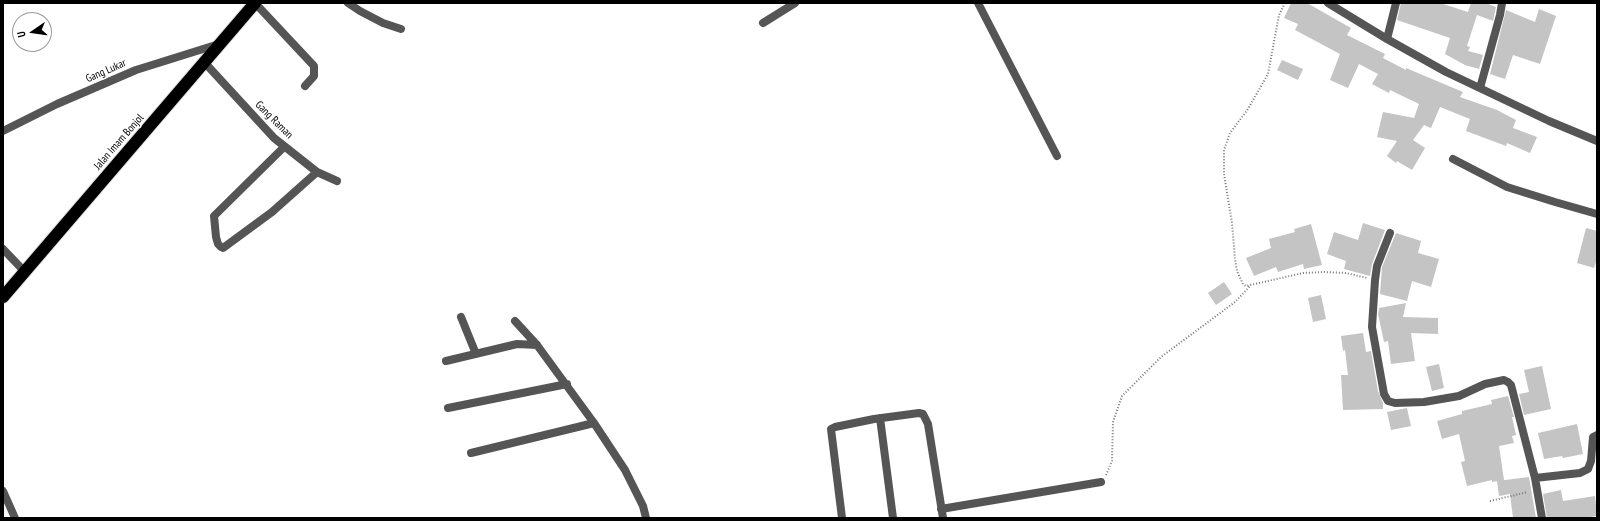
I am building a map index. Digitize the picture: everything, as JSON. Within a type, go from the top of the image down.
[{"type":"highway","name":"Jalan Imam Bonjol","points":[[3,297],[255,3]]},
{"type":"street","points":[[255,3],[314,66],[314,76],[305,86]]},
{"type":"street","points":[[348,3],[383,23],[401,29]]},
{"type":"street","points":[[763,23],[794,3]]},
{"type":"street","points":[[978,3],[1057,156]]},
{"type":"street","points":[[1328,3],[1387,39],[1446,72],[1549,121],[1597,141]]},
{"type":"street","points":[[1387,39],[1396,3]]},
{"type":"street","points":[[1480,88],[1500,16],[1502,3]]},
{"type":"street","name":"Gang Lukar","points":[[3,131],[57,104],[136,70],[222,43]]},
{"type":"street","name":"Gang Raman","points":[[205,63],[274,138],[317,172],[337,182]]},
{"type":"street","points":[[284,147],[214,216],[216,237],[218,244],[221,247],[223,248],[272,212],[317,172]]},
{"type":"street","points":[[1453,159],[1507,187],[1597,214]]},
{"type":"street","points":[[1390,232],[1377,266],[1372,327],[1384,394],[1388,401],[1395,403],[1424,402],[1459,396],[1485,384],[1504,380],[1508,382],[1511,385],[1535,478],[1542,518]]},
{"type":"street","points":[[3,248],[24,271]]},
{"type":"street","points":[[461,317],[476,354]]},
{"type":"street","points":[[515,321],[537,345],[567,384],[594,423],[625,470],[643,506],[646,518]]},
{"type":"street","points":[[446,361],[517,344],[537,345]]},
{"type":"street","points":[[448,408],[567,384]]},
{"type":"street","points":[[842,518],[831,429],[880,418],[919,413],[923,414],[926,418],[942,518]]},
{"type":"street","points":[[880,418],[893,518]]},
{"type":"street","points":[[471,453],[594,423]]},
{"type":"street","points":[[1535,478],[1580,473],[1588,469],[1592,461],[1593,437],[1597,435]]},
{"type":"street","points":[[940,509],[1101,482]]},
{"type":"street","points":[[3,491],[15,518]]},
{"type":"path","points":[[1285,3],[1279,15],[1268,74],[1248,109],[1230,133],[1224,150],[1224,174],[1232,223],[1235,259],[1242,284],[1250,286],[1303,272],[1346,273],[1375,280]]},
{"type":"path","points":[[1101,482],[1108,472],[1112,461],[1113,422],[1122,396],[1161,357],[1235,302],[1250,286]]},
{"type":"path","points":[[1490,501],[1537,490]]},
{"type":"building","points":[[1291,3],[1307,3],[1351,28],[1347,35],[1385,54],[1383,58],[1406,70],[1406,68],[1463,92],[1460,97],[1497,110],[1516,120],[1513,128],[1537,137],[1530,153],[1507,143],[1506,146],[1466,131],[1470,119],[1440,107],[1431,128],[1424,125],[1413,140],[1425,148],[1412,170],[1397,161],[1396,163],[1387,156],[1397,141],[1377,137],[1383,112],[1414,118],[1419,104],[1390,90],[1389,93],[1372,84],[1378,74],[1359,64],[1348,88],[1330,80],[1340,54],[1295,30],[1298,24],[1284,18]]},
{"type":"building","points":[[1401,3],[1440,3],[1468,12],[1471,3],[1486,3],[1496,7],[1493,21],[1477,15],[1467,46],[1470,47],[1468,51],[1483,55],[1479,69],[1465,65],[1445,54],[1450,38],[1397,20]]},
{"type":"building","points":[[1539,9],[1556,16],[1540,64],[1513,55],[1505,79],[1490,74],[1506,10],[1535,22]]},
{"type":"building","points":[[1282,60],[1303,69],[1298,80],[1277,70]]},
{"type":"building","points":[[1363,223],[1385,230],[1372,264],[1370,276],[1344,269],[1346,261],[1327,254],[1334,232],[1358,240]]},
{"type":"building","points":[[1311,224],[1322,265],[1304,269],[1303,264],[1278,272],[1276,267],[1254,276],[1246,258],[1271,248],[1269,239],[1295,232],[1294,229]]},
{"type":"building","points":[[1586,228],[1597,231],[1597,259],[1594,268],[1577,263]]},
{"type":"building","points":[[1396,233],[1421,241],[1418,253],[1439,259],[1431,287],[1412,281],[1407,301],[1380,294],[1382,267]]},
{"type":"building","points":[[1224,282],[1232,294],[1216,305],[1208,293]]},
{"type":"building","points":[[1321,295],[1326,319],[1313,322],[1308,298]]},
{"type":"building","points":[[1406,303],[1403,317],[1438,318],[1438,334],[1411,333],[1415,361],[1391,364],[1388,341],[1384,342],[1378,314],[1379,308]]},
{"type":"building","points":[[1363,333],[1366,352],[1371,351],[1378,391],[1383,403],[1383,409],[1343,410],[1341,375],[1348,375],[1345,350],[1343,351],[1341,336]]},
{"type":"building","points":[[1439,364],[1444,388],[1432,391],[1426,367]]},
{"type":"building","points":[[1542,366],[1551,409],[1524,415],[1519,394],[1529,392],[1524,370]]},
{"type":"building","points":[[1508,396],[1514,417],[1512,417],[1516,435],[1512,436],[1514,443],[1499,446],[1504,480],[1492,482],[1492,480],[1467,486],[1461,462],[1465,461],[1459,434],[1442,439],[1437,421],[1462,414],[1462,411],[1492,404],[1491,400]]},
{"type":"building","points":[[1407,408],[1411,426],[1391,430],[1387,412]]},
{"type":"building","points":[[1577,424],[1583,454],[1563,458],[1562,456],[1544,459],[1538,433]]},
{"type":"building","points":[[1529,477],[1536,518],[1513,518],[1510,494],[1499,496],[1497,481]]},
{"type":"building","points":[[1561,490],[1563,501],[1595,496],[1597,516],[1584,518],[1547,518],[1543,494]]}]
